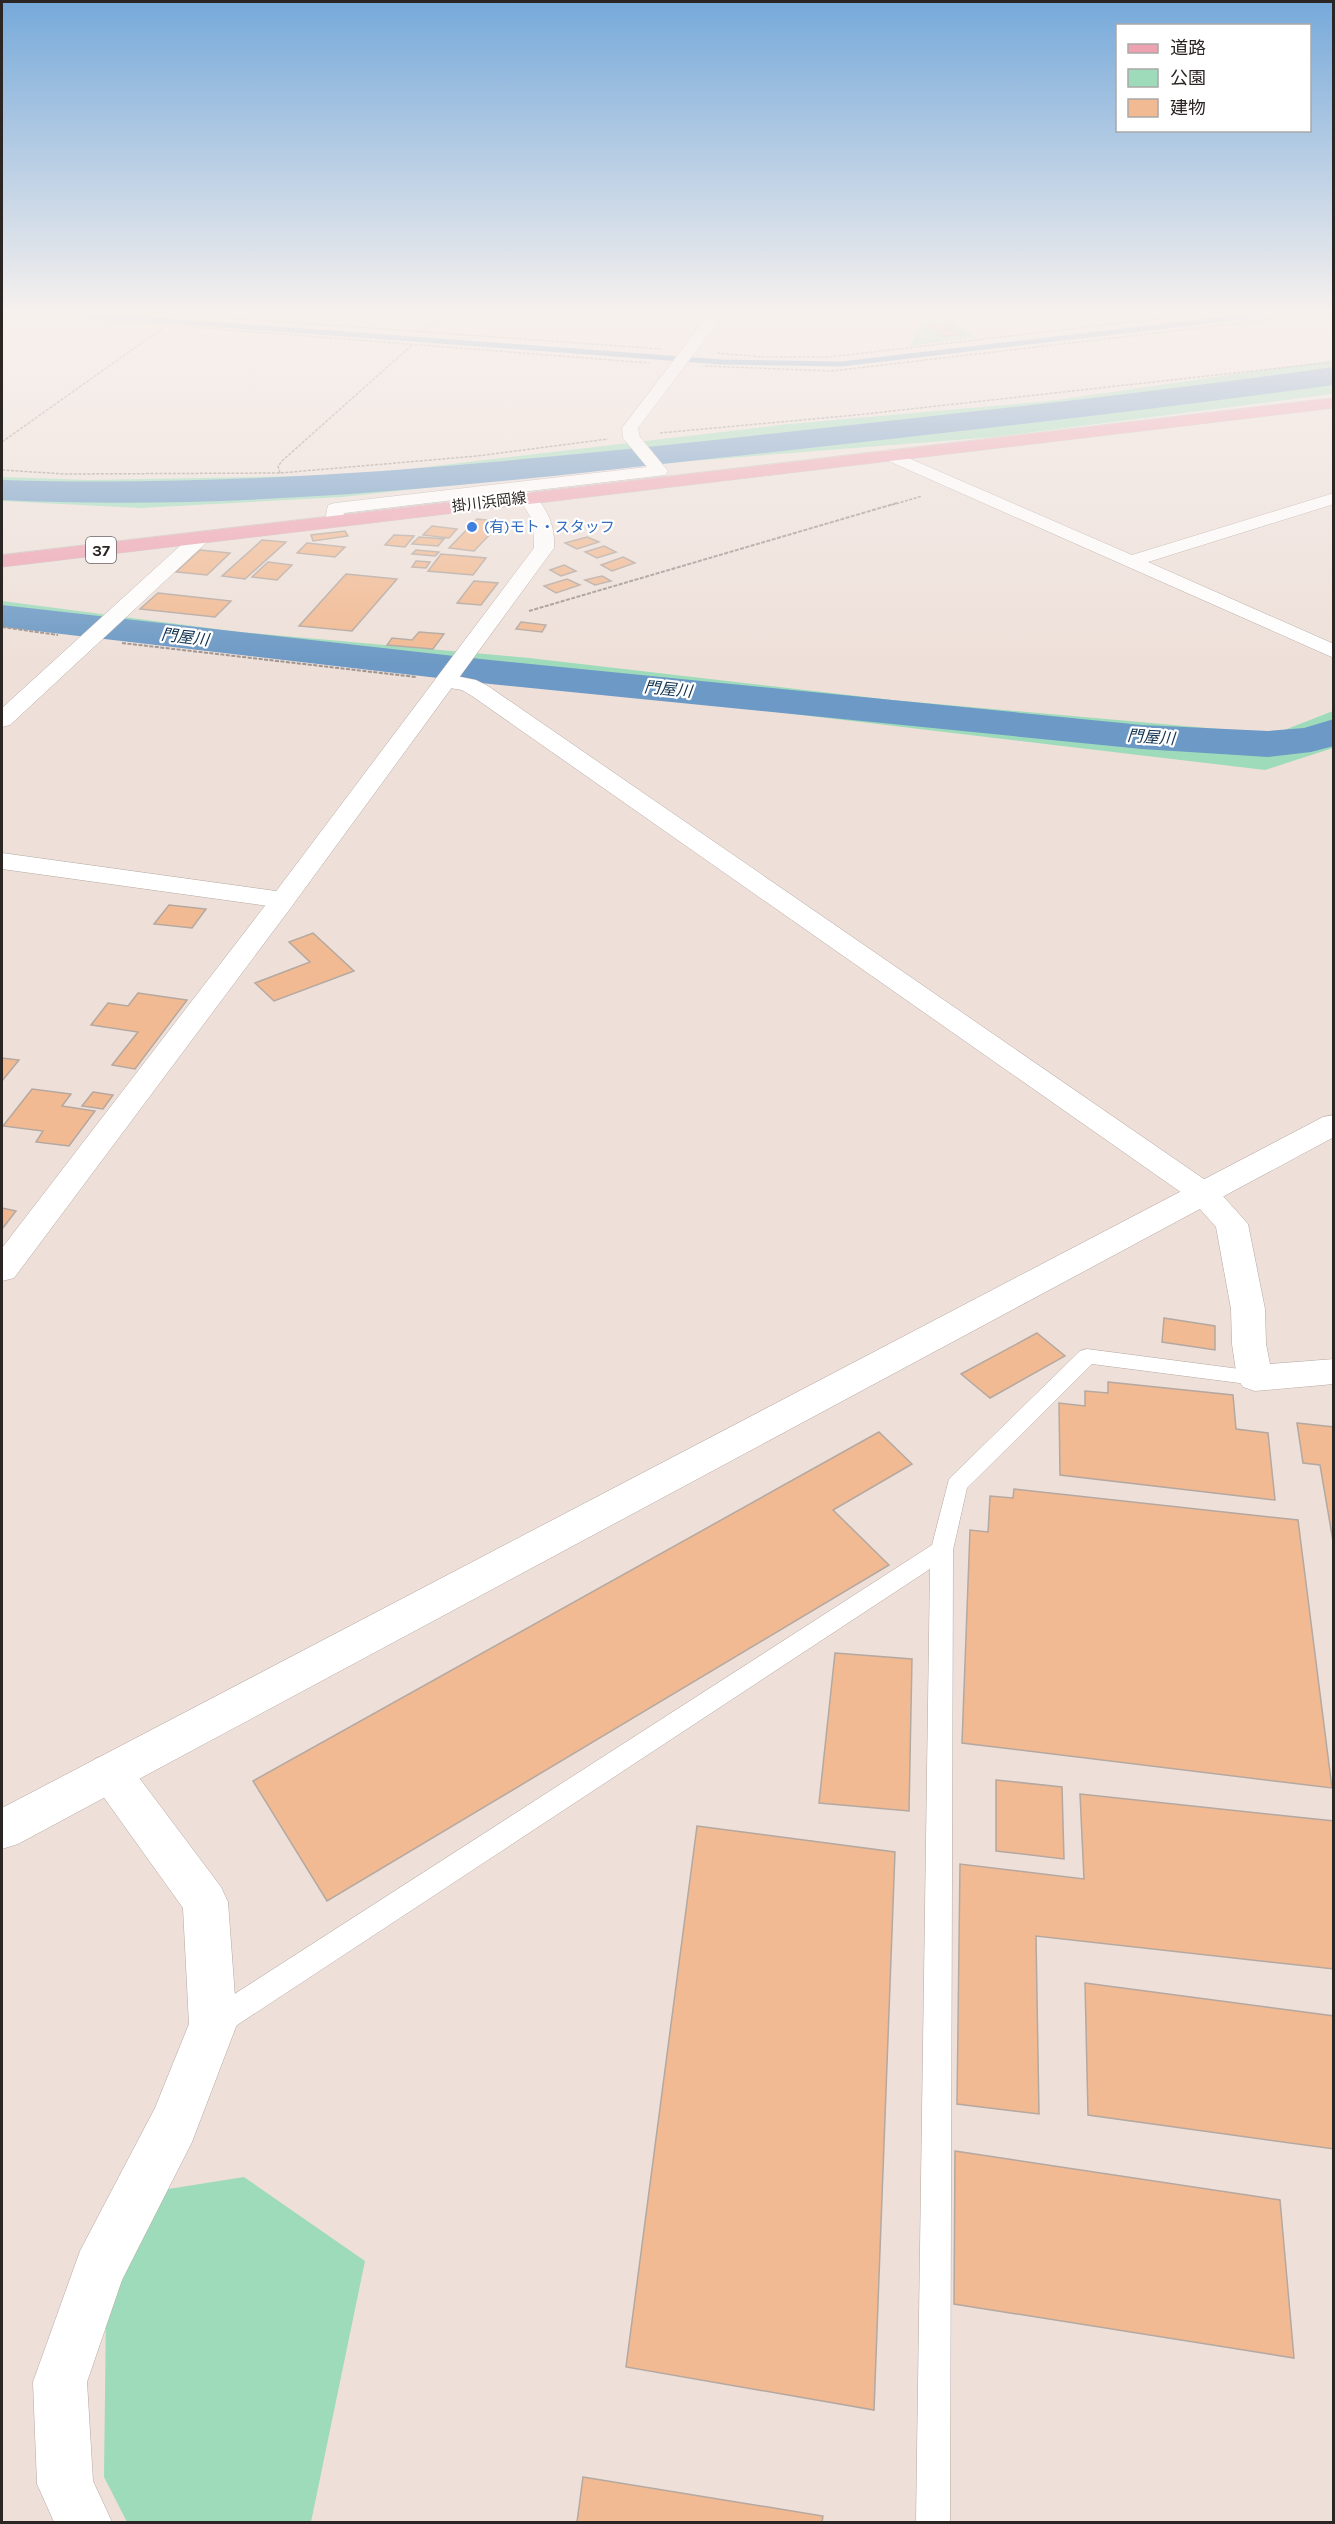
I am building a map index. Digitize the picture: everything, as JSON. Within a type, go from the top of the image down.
[{"type":"main road","name":"掛川浜岡線","points":[[2,561],[1122,428]]},
{"type":"street","points":[[334,520],[335,509],[659,471],[632,437],[630,428]]},
{"type":"street","points":[[890,455],[1334,652]]},
{"type":"street","points":[[2,1270],[283,900],[544,548],[546,530],[542,514],[527,497]]},
{"type":"street","points":[[1130,562],[1334,498]]},
{"type":"street","points":[[2,720],[200,538]]},
{"type":"street","points":[[446,681],[468,685],[480,691],[1203,1194],[1232,1224],[1248,1309],[1249,1344],[1255,1378],[1334,1371]]},
{"type":"street","points":[[2,861],[283,900]]},
{"type":"street","points":[[2,1830],[1334,1124]]},
{"type":"street","points":[[83,2523],[65,2484],[60,2382],[99,2270],[174,2124],[213,2024],[205,1902],[110,1772]]},
{"type":"lane","points":[[933,2523],[942,1550],[957,1485],[1087,1356],[1255,1378]]},
{"type":"lane","points":[[213,2024],[942,1550]]},
{"type":"path","points":[[2,442],[22,428]]},
{"type":"path","points":[[279,473],[278,466],[283,460],[319,428]]},
{"type":"path","points":[[2,470],[65,474],[279,473],[477,456],[726,428]]},
{"type":"path","points":[[496,613],[517,615],[956,486]]},
{"type":"path","points":[[2,627],[446,681]]},
{"type":"green space","points":[[757,428],[1067,428],[994,437],[627,466],[342,497],[140,508],[2,501],[2,477],[89,480],[359,475]]},
{"type":"green space","points":[[2,601],[239,632],[529,658],[892,700],[1274,734],[1333,711],[1333,748],[1265,770],[541,684],[2,627]]},
{"type":"green space","points":[[244,2177],[365,2261],[311,2522],[127,2522],[104,2477],[106,2308],[162,2190]]},
{"type":"building","points":[[477,519],[487,520],[498,526],[474,551],[449,548]]},
{"type":"building","points":[[432,526],[457,529],[449,538],[423,535]]},
{"type":"building","points":[[345,531],[348,536],[313,541],[311,535]]},
{"type":"building","points":[[394,535],[414,536],[405,547],[385,545]]},
{"type":"building","points":[[419,537],[444,539],[438,546],[412,544]]},
{"type":"building","points":[[587,537],[599,542],[577,549],[565,543]]},
{"type":"building","points":[[262,540],[286,542],[245,579],[222,576]]},
{"type":"building","points":[[307,543],[345,547],[335,557],[297,553]]},
{"type":"building","points":[[604,546],[616,552],[597,558],[585,552]]},
{"type":"building","points":[[200,550],[230,553],[207,575],[176,572]]},
{"type":"building","points":[[416,550],[439,552],[435,556],[412,554]]},
{"type":"building","points":[[441,554],[486,558],[473,575],[428,571]]},
{"type":"building","points":[[623,557],[635,563],[612,571],[601,565]]},
{"type":"building","points":[[416,561],[430,562],[426,568],[412,567]]},
{"type":"building","points":[[268,562],[292,565],[277,580],[252,577]]},
{"type":"building","points":[[564,565],[576,571],[561,576],[550,570]]},
{"type":"building","points":[[346,574],[397,579],[352,631],[299,626]]},
{"type":"building","points":[[602,576],[611,581],[595,585],[585,580]]},
{"type":"building","points":[[567,579],[580,585],[556,593],[544,586]]},
{"type":"building","points":[[474,581],[498,583],[481,605],[457,603]]},
{"type":"building","points":[[158,593],[231,601],[215,617],[140,609]]},
{"type":"building","points":[[521,622],[546,625],[542,632],[516,629]]},
{"type":"building","points":[[419,632],[444,634],[433,649],[387,645],[392,638],[412,640]]},
{"type":"building","points":[[169,905],[206,909],[192,928],[154,924]]},
{"type":"building","points":[[313,933],[354,971],[274,1001],[255,983],[310,962],[289,942]]},
{"type":"building","points":[[138,993],[187,1000],[135,1069],[112,1065],[138,1032],[91,1025],[108,1003],[128,1006]]},
{"type":"building","points":[[2,1058],[19,1060],[2,1081]]},
{"type":"building","points":[[32,1089],[71,1094],[62,1106],[95,1111],[69,1146],[36,1142],[43,1131],[3,1126]]},
{"type":"building","points":[[93,1092],[113,1095],[103,1109],[82,1106]]},
{"type":"building","points":[[2,1208],[16,1211],[2,1229]]},
{"type":"building","points":[[1164,1318],[1215,1326],[1215,1350],[1162,1342]]},
{"type":"building","points":[[1037,1333],[1065,1356],[990,1398],[961,1374]]},
{"type":"building","points":[[1108,1382],[1233,1395],[1236,1429],[1268,1433],[1275,1500],[1060,1475],[1059,1403],[1085,1406],[1085,1391],[1108,1393]]},
{"type":"building","points":[[1297,1423],[1334,1427],[1334,1547],[1320,1465],[1303,1463]]},
{"type":"building","points":[[879,1432],[912,1464],[833,1510],[889,1565],[327,1901],[253,1781]]},
{"type":"building","points":[[1014,1489],[1298,1520],[1332,1788],[962,1743],[970,1530],[988,1532],[990,1496],[1013,1498]]},
{"type":"building","points":[[835,1653],[912,1659],[909,1811],[819,1803]]},
{"type":"building","points":[[996,1780],[1062,1787],[1064,1859],[996,1851]]},
{"type":"building","points":[[1080,1794],[1334,1821],[1334,1969],[1036,1936],[1039,2114],[957,2104],[960,1864],[1084,1879]]},
{"type":"building","points":[[697,1826],[895,1852],[874,2410],[626,2367]]},
{"type":"building","points":[[1085,1983],[1334,2016],[1334,2149],[1088,2115]]},
{"type":"building","points":[[955,2151],[1280,2200],[1294,2358],[954,2304]]},
{"type":"building","points":[[583,2477],[823,2516],[822,2522],[577,2522]]},
{"type":"waterway","points":[[2,490],[171,493],[341,485],[595,462],[907,428]]},
{"type":"waterway","name":"門屋川","points":[[2,616],[481,671],[1142,737],[1268,744],[1311,740],[1334,731]]},
{"type":"place","name":"(有)モト・スタッフ","points":[[472,527]]}]
